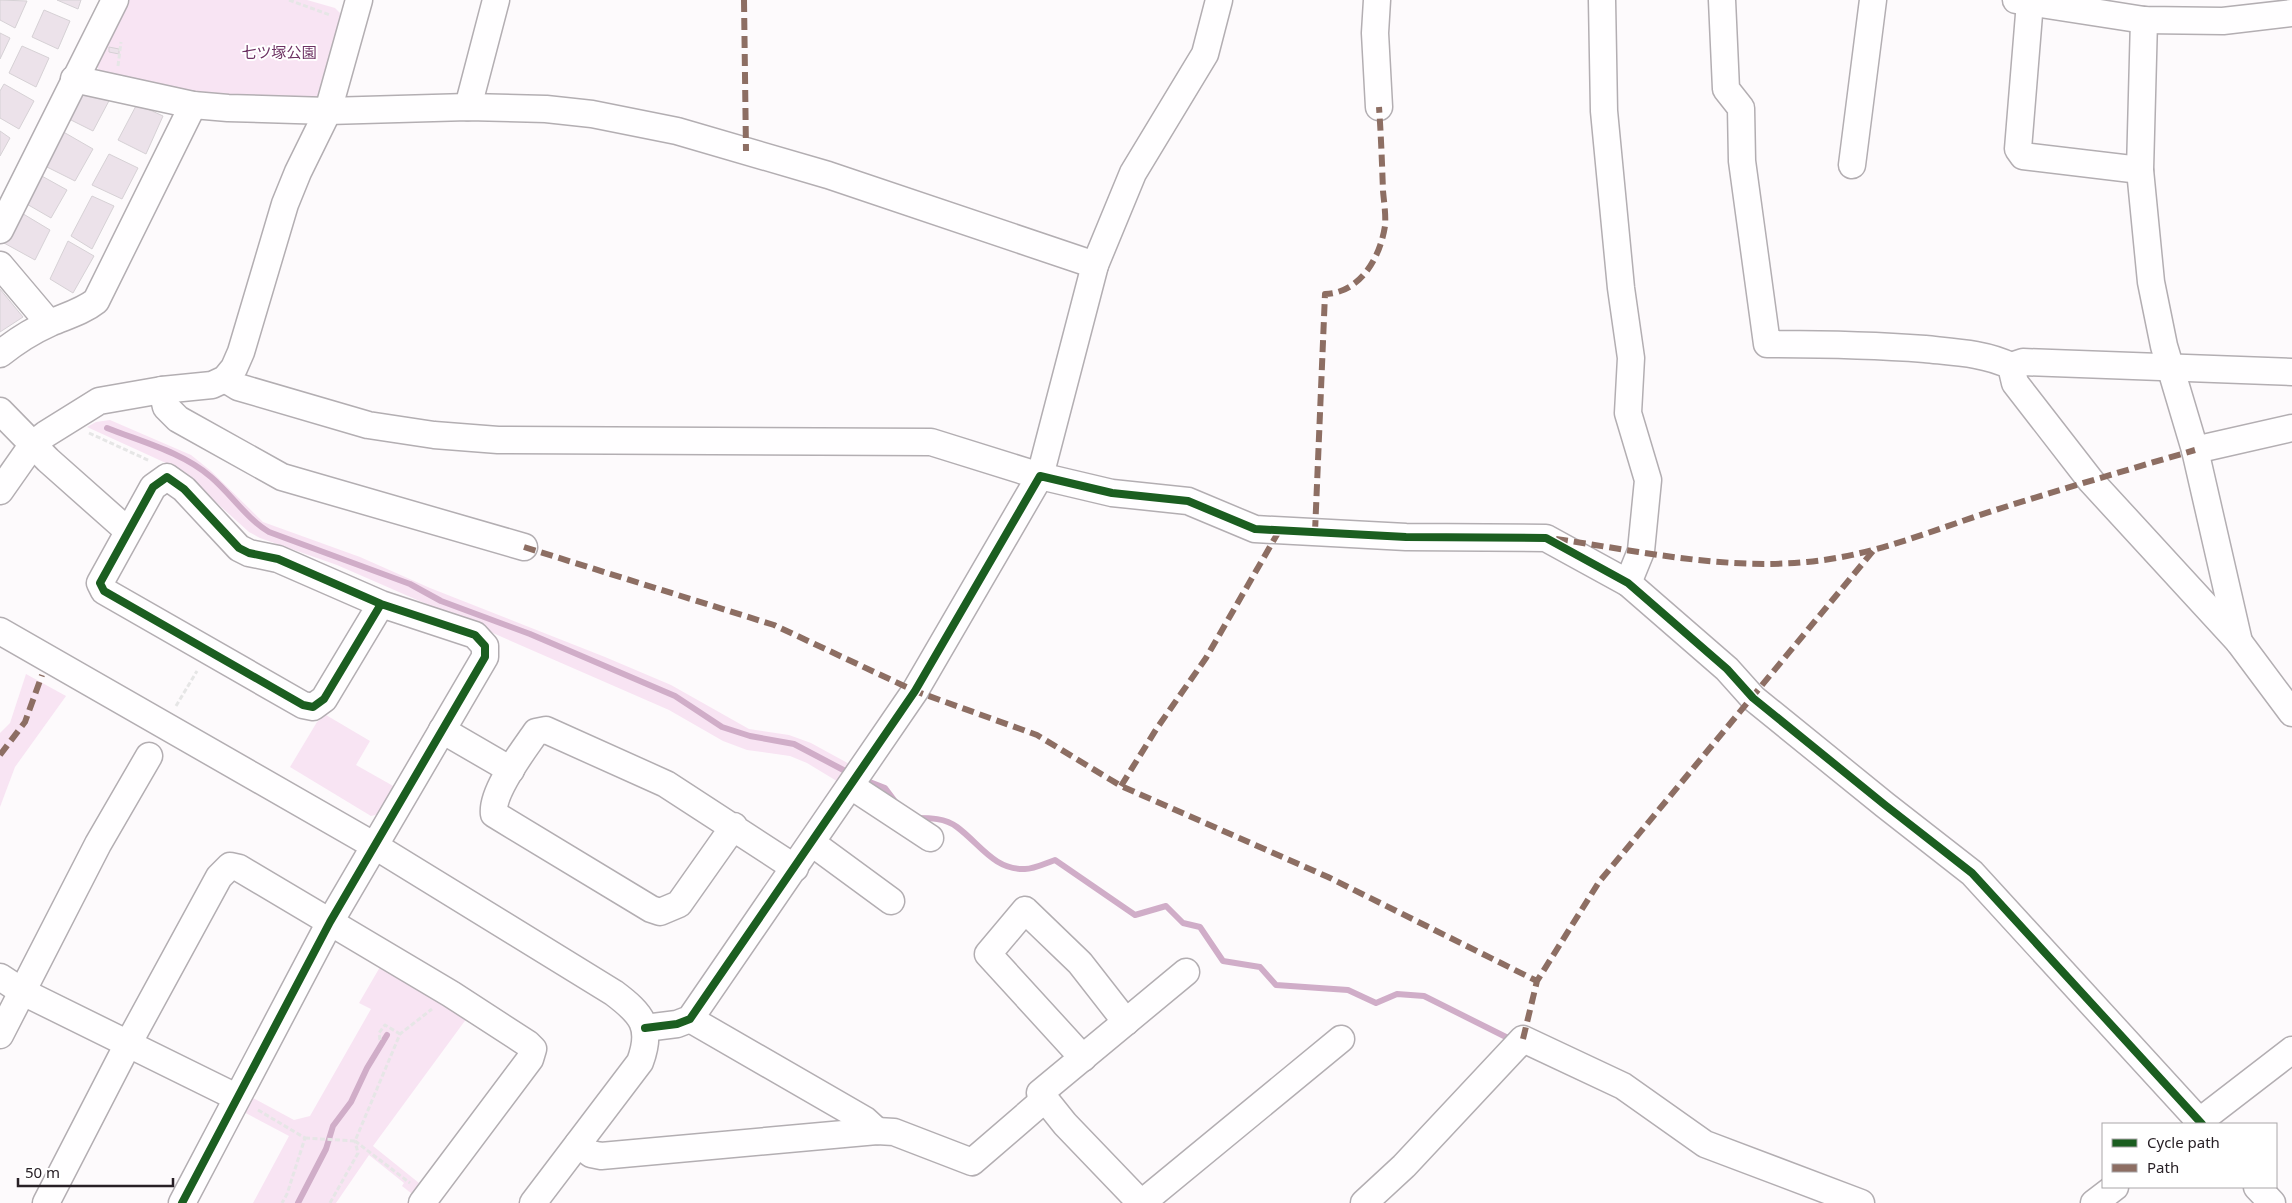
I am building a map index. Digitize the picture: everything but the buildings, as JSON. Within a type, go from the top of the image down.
[{"type":"street","points":[[0,230],[74,79],[102,30],[115,0]]},
{"type":"street","points":[[468,107],[496,0]]},
{"type":"street","points":[[645,1028],[678,1024],[690,1019],[796,868],[915,691],[1040,476],[1095,265],[1133,173],[1205,54],[1219,0]]},
{"type":"street","points":[[1376,0],[1375,32],[1379,107]]},
{"type":"street","points":[[1602,0],[1604,111],[1621,288],[1631,358],[1628,413],[1648,480],[1641,551],[1628,583]]},
{"type":"street","points":[[1722,0],[1726,89],[1742,108],[1742,161],[1767,344],[1862,344],[1966,353],[2011,366],[2023,362],[2292,372]]},
{"type":"street","points":[[1852,165],[1873,0]]},
{"type":"street","points":[[2140,170],[2023,156],[2018,149],[2023,1],[2144,20],[2223,21],[2292,13]]},
{"type":"street","points":[[0,491],[33,444],[99,401],[162,390],[212,385],[225,380],[234,368],[241,352],[285,204],[328,111],[348,6]]},
{"type":"street","points":[[2144,20],[2140,170],[2151,282],[2164,346],[2195,450],[2238,642]]},
{"type":"street","points":[[74,79],[192,105],[328,111],[468,107],[592,114],[677,131],[828,175],[1095,265]]},
{"type":"street","points":[[0,354],[15,342],[49,323],[83,311],[96,302],[192,105]]},
{"type":"street","points":[[0,265],[49,323]]},
{"type":"street","points":[[2011,366],[2015,383],[2091,480],[2238,642],[2292,713]]},
{"type":"street","points":[[225,380],[238,388],[368,424],[434,435],[498,440],[931,442],[1040,476],[1112,493],[1188,501],[1255,529],[1406,537],[1546,538],[1628,583],[1727,669],[1753,698],[1885,806],[1972,873],[2199,1123],[2292,1050]]},
{"type":"street","points":[[162,390],[166,407],[178,419],[282,477],[524,547]]},
{"type":"street","points":[[0,411],[33,444],[128,531]]},
{"type":"street","points":[[2195,450],[2292,428]]},
{"type":"street","points":[[182,1203],[236,1097],[330,922],[485,657],[485,646],[475,635],[381,604],[278,559],[249,553],[239,548],[184,489],[167,477],[153,487],[100,583],[104,591],[303,704],[313,707],[324,699],[381,604]]},
{"type":"street","points":[[0,631],[375,846],[614,993],[640,1015],[645,1028],[645,1048],[640,1062],[533,1203]]},
{"type":"street","points":[[442,730],[512,770]]},
{"type":"street","points":[[734,826],[679,904],[660,912],[651,909],[590,874],[494,814],[493,807],[495,799],[536,732],[546,730],[666,784],[734,826],[796,868]]},
{"type":"street","points":[[0,1035],[98,844],[149,756]]},
{"type":"street","points":[[852,786],[930,838]]},
{"type":"street","points":[[812,843],[891,901]]},
{"type":"street","points":[[46,1203],[128,1044],[219,877],[230,866],[239,868],[451,994],[533,1049],[530,1059],[428,1201]]},
{"type":"street","points":[[1083,1058],[988,954],[1025,910],[1080,963],[1126,1022]]},
{"type":"street","points":[[1186,972],[1040,1093],[1065,1124],[1138,1200],[1144,1202],[1341,1039]]},
{"type":"street","points":[[0,977],[23,992],[236,1097]]},
{"type":"street","points":[[690,1019],[866,1120],[877,1131]]},
{"type":"street","points":[[1364,1203],[1404,1166],[1523,1039],[1623,1086],[1705,1144],[1861,1203]]},
{"type":"street","points":[[578,1144],[591,1154],[601,1156],[877,1131],[894,1132],[972,1162],[1045,1099]]},
{"type":"street","points":[[2094,1203],[2114,1188]]},
{"type":"street","points":[[2259,1188],[2272,1203]]},
{"type":"path","points":[[290,0],[327,13],[348,6]]},
{"type":"path","points":[[118,70],[122,33]]},
{"type":"path","points":[[85,431],[158,465],[167,477]]},
{"type":"path","points":[[176,708],[208,650]]},
{"type":"path","points":[[330,1203],[358,1153],[355,1140],[400,1034],[451,994]]},
{"type":"path","points":[[380,1040],[379,1033],[385,1025],[400,1034]]},
{"type":"path","points":[[236,1097],[305,1138],[317,1140],[355,1140],[428,1201]]},
{"type":"path","points":[[282,1203],[287,1194],[305,1138]]},
{"type":"green space","name":"七ツ塚公園","points":[[124,0],[307,0],[335,8],[345,18],[320,100],[227,100],[101,73],[96,65]]},
{"type":"green space","points":[[110,420],[191,455],[211,471],[263,522],[360,557],[430,588],[605,657],[671,685],[749,729],[789,735],[811,743],[853,766],[840,783],[807,763],[790,756],[747,750],[723,741],[669,710],[337,565],[260,538],[249,532],[179,469],[87,427],[96,422]]},
{"type":"green space","points":[[26,674],[66,696],[15,767],[0,807],[0,733],[10,723]]},
{"type":"green space","points":[[326,715],[370,741],[356,765],[395,787],[379,814],[371,816],[290,767],[317,722]]},
{"type":"green space","points":[[380,967],[467,1018],[373,1146],[424,1187],[416,1197],[402,1186],[404,1183],[369,1155],[336,1203],[253,1203],[289,1136],[242,1111],[251,1097],[294,1120],[310,1116],[371,1009],[359,1003]]},
{"type":"waterway","points":[[107,428],[175,454],[200,468],[253,520],[269,532],[410,584],[441,601],[530,634],[675,696],[722,727],[750,736],[794,744],[851,774]]},
{"type":"waterway","points":[[862,779],[885,788],[897,804]]},
{"type":"waterway","points":[[916,818],[937,819],[952,824],[996,861],[1014,868],[1032,868],[1055,860],[1135,915],[1166,906],[1183,923],[1200,927],[1223,961],[1260,967],[1276,985],[1348,990],[1376,1003],[1397,994],[1424,996],[1514,1041]]},
{"type":"waterway","points":[[298,1203],[326,1149],[333,1126],[351,1102],[367,1068],[387,1035]]},
{"type":"marked path","points":[[744,0],[746,151]]},
{"type":"marked path","points":[[1315,532],[1325,294],[1337,292],[1358,280],[1373,261],[1382,238],[1385,217],[1379,107]]},
{"type":"marked path","points":[[1556,539],[1650,554],[1713,561],[1776,564],[1831,559],[1901,542],[1992,511],[2195,450]]},
{"type":"marked path","points":[[1121,786],[1157,728],[1206,658],[1279,531]]},
{"type":"marked path","points":[[524,547],[774,625],[915,691],[1037,735],[1121,786],[1328,877],[1537,981]]},
{"type":"marked path","points":[[1523,1039],[1537,981],[1599,882],[1873,551]]},
{"type":"marked path","points":[[0,755],[25,722],[42,675]]},
{"type":"cycle path","points":[[645,1028],[677,1024],[690,1019],[915,691],[1040,476],[1112,493],[1188,501],[1255,529],[1406,537],[1546,538],[1628,583],[1727,669],[1753,698],[1972,873],[2201,1123]]},
{"type":"cycle path","points":[[182,1203],[330,922],[485,657],[485,646],[475,635],[381,604],[278,559],[249,553],[239,548],[184,489],[167,477],[153,487],[100,583],[104,591],[303,705],[313,707],[324,699],[381,604]]}]
